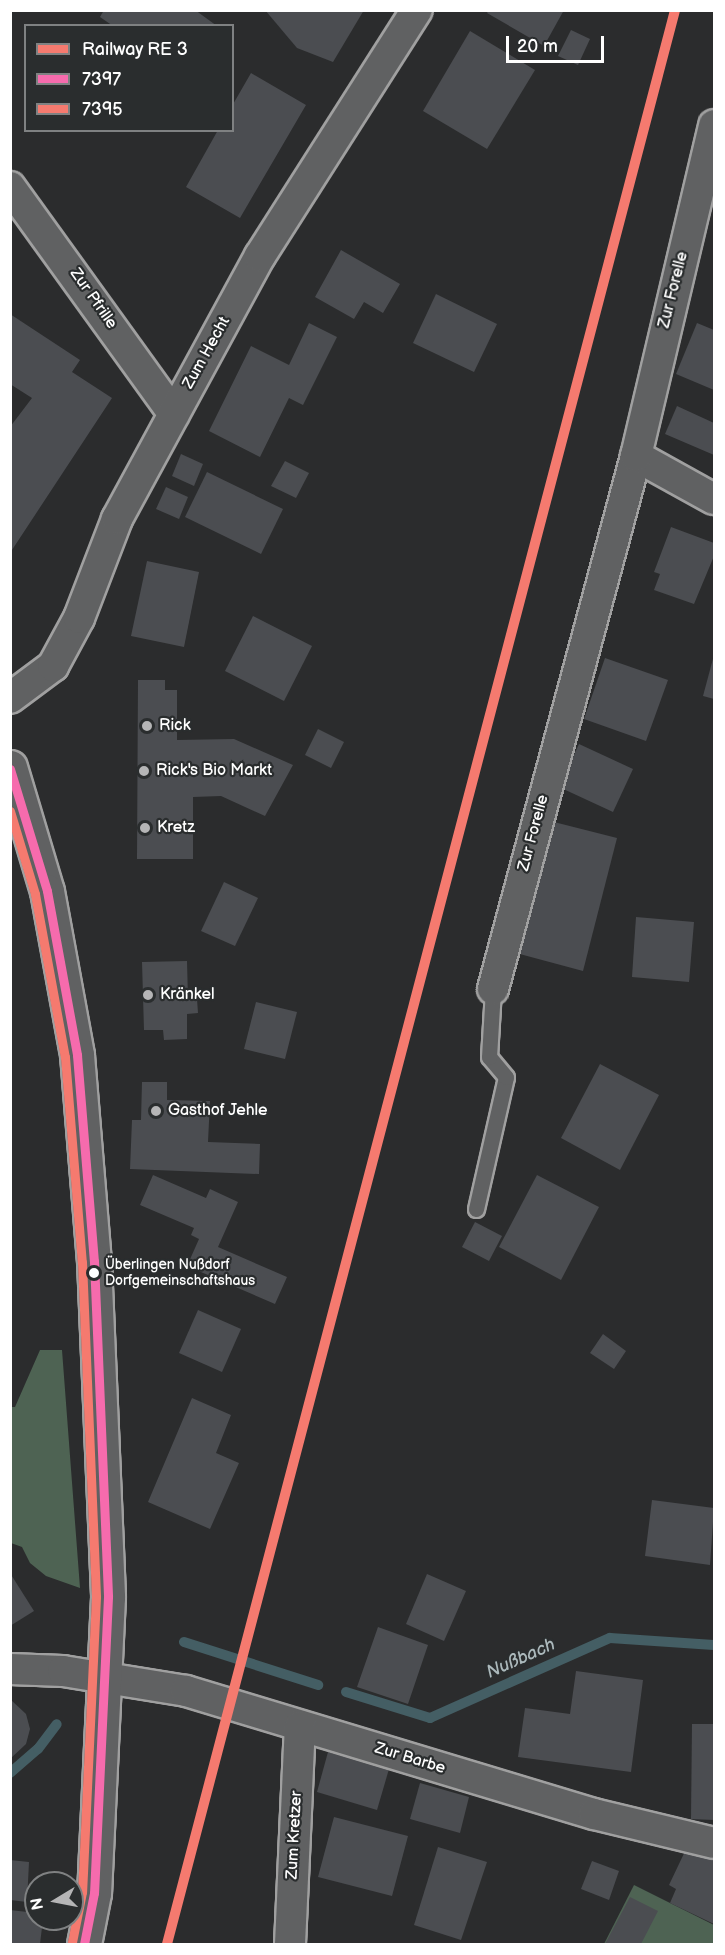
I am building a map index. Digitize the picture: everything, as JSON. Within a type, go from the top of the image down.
[{"type":"street","name":"Zum Hecht","points":[[10,698],[53,666],[79,618],[117,519],[260,256],[417,10]]},
{"type":"street","name":"Zur Forelle","points":[[493,989],[636,456],[714,125]]},
{"type":"street","name":"Zur Pfrille","points":[[10,186],[174,414]]},
{"type":"street","points":[[636,456],[714,499]]},
{"type":"street","points":[[10,767],[18,814],[47,891],[78,1055],[94,1272],[108,1597],[94,1893],[84,1944]]},
{"type":"street","name":"Zur Barbe","points":[[10,1669],[105,1677],[186,1691],[594,1814],[714,1843]]},
{"type":"street","name":"Zum Kretzer","points":[[290,1944],[300,1726]]},
{"type":"lane","name":"Zur Forelle","points":[[476,1209],[506,1077],[489,1057],[493,989]]},
{"type":"green space","points":[[40,1350],[62,1350],[80,1588],[46,1576],[30,1563],[22,1547],[11,1543],[11,1407],[15,1407]]},
{"type":"green space","points":[[634,1885],[714,1925],[714,1944],[604,1944]]},
{"type":"building","points":[[104,10],[195,10],[214,24],[110,24],[100,17]]},
{"type":"building","points":[[265,10],[364,10],[333,62],[297,48]]},
{"type":"building","points":[[489,10],[564,10],[544,46],[487,13]]},
{"type":"building","points":[[571,30],[590,39],[578,65],[558,56]]},
{"type":"building","points":[[470,31],[535,70],[487,149],[423,111]]},
{"type":"building","points":[[251,73],[306,105],[240,218],[186,187],[217,132],[234,132],[234,103]]},
{"type":"building","points":[[341,250],[400,284],[383,313],[364,302],[354,319],[315,297]]},
{"type":"building","points":[[436,294],[497,324],[474,372],[413,343]]},
{"type":"building","points":[[10,314],[80,360],[72,372],[112,398],[10,553],[10,427],[32,398],[10,384]]},
{"type":"building","points":[[309,323],[337,337],[303,405],[289,398],[260,457],[209,431],[251,346],[289,365]]},
{"type":"building","points":[[697,323],[714,330],[714,390],[676,374]]},
{"type":"building","points":[[677,406],[714,423],[714,455],[665,434]]},
{"type":"building","points":[[181,454],[203,464],[194,486],[172,476]]},
{"type":"building","points":[[285,461],[309,473],[296,498],[271,486]]},
{"type":"building","points":[[207,472],[283,509],[261,554],[185,517]]},
{"type":"building","points":[[166,487],[188,497],[179,519],[156,509]]},
{"type":"building","points":[[671,527],[714,543],[714,556],[694,604],[654,590],[660,574],[654,572]]},
{"type":"building","points":[[147,561],[199,572],[184,647],[131,636]]},
{"type":"building","points":[[253,616],[312,646],[284,701],[225,671]]},
{"type":"building","points":[[714,655],[714,699],[703,696]]},
{"type":"building","points":[[605,658],[668,680],[646,741],[584,719]]},
{"type":"building","points":[[138,680],[165,680],[165,690],[177,690],[177,740],[234,739],[293,765],[265,816],[221,796],[193,797],[193,859],[137,859]]},
{"type":"building","points":[[318,729],[344,742],[331,768],[305,755]]},
{"type":"building","points":[[579,744],[633,769],[613,812],[559,787]]},
{"type":"building","points":[[550,821],[617,838],[583,971],[516,953]]},
{"type":"building","points":[[224,882],[258,898],[235,946],[201,931]]},
{"type":"building","points":[[636,917],[694,922],[689,982],[632,977]]},
{"type":"building","points":[[187,961],[188,999],[197,999],[198,1013],[187,1014],[187,1039],[164,1040],[163,1030],[144,1030],[142,962]]},
{"type":"building","points":[[256,1002],[297,1012],[285,1059],[244,1049]]},
{"type":"building","points":[[600,1064],[659,1095],[620,1170],[561,1138]]},
{"type":"building","points":[[142,1082],[167,1082],[167,1100],[210,1101],[208,1142],[260,1144],[259,1174],[130,1169],[132,1120],[141,1120]]},
{"type":"building","points":[[153,1175],[206,1198],[210,1189],[238,1202],[218,1247],[287,1277],[275,1304],[187,1266],[199,1239],[191,1235],[194,1228],[140,1205]]},
{"type":"building","points":[[537,1175],[599,1207],[561,1280],[499,1247]]},
{"type":"building","points":[[475,1222],[502,1236],[489,1261],[462,1247]]},
{"type":"building","points":[[198,1310],[241,1329],[222,1372],[179,1353]]},
{"type":"building","points":[[603,1334],[626,1351],[614,1369],[590,1353]]},
{"type":"building","points":[[192,1398],[231,1415],[216,1453],[239,1463],[210,1529],[148,1502]]},
{"type":"building","points":[[652,1500],[714,1508],[710,1565],[645,1556]]},
{"type":"building","points":[[10,1573],[34,1611],[10,1626]]},
{"type":"building","points":[[427,1574],[466,1591],[444,1641],[406,1624]]},
{"type":"building","points":[[378,1627],[428,1645],[408,1704],[357,1687]]},
{"type":"building","points":[[576,1671],[643,1680],[631,1772],[518,1757],[525,1708],[570,1714]]},
{"type":"building","points":[[10,1699],[26,1714],[30,1729],[26,1744],[10,1759]]},
{"type":"building","points":[[692,1724],[714,1724],[714,1820],[691,1819]]},
{"type":"building","points":[[328,1752],[389,1769],[377,1810],[317,1792]]},
{"type":"building","points":[[420,1783],[469,1797],[460,1833],[410,1819]]},
{"type":"building","points":[[334,1817],[408,1836],[392,1896],[318,1877]]},
{"type":"building","points":[[688,1845],[714,1857],[714,1924],[670,1903],[676,1889],[669,1885]]},
{"type":"building","points":[[438,1847],[487,1862],[461,1940],[414,1925]]},
{"type":"building","points":[[10,1860],[29,1862],[29,1871],[24,1871],[24,1902],[10,1900]]},
{"type":"building","points":[[592,1861],[619,1871],[609,1900],[581,1889]]},
{"type":"building","points":[[630,1897],[658,1911],[641,1944],[605,1944]]},
{"type":"building","points":[[10,1910],[24,1912],[24,1931],[42,1931],[40,1944],[10,1944]]},
{"type":"waterway","name":"Nußbach","points":[[346,1692],[430,1718],[610,1638],[714,1645]]},
{"type":"waterway","name":"Nußbach","points":[[184,1642],[318,1685]]},
{"type":"waterway","name":"Nußbach","points":[[10,1773],[38,1749],[57,1724]]},
{"type":"transit line","points":[[167,1944],[675,10]]},
{"type":"transit line","name":"7397","points":[[10,769],[47,891],[77,1055],[94,1261],[108,1597],[94,1893],[84,1944]]},
{"type":"transit line","name":"7395","points":[[10,811],[35,894],[65,1057],[82,1262],[96,1597],[82,1892],[72,1942]]},
{"type":"place","name":"Rick","points":[[147,726]]},
{"type":"place","name":"Rick's Bio Markt","points":[[144,771]]},
{"type":"place","name":"Kretz","points":[[145,828]]},
{"type":"place","name":"Kränkel","points":[[148,995]]},
{"type":"place","name":"Gasthof Jehle","points":[[156,1111]]},
{"type":"place","name":"Überlingen Nußdorf Dorfgemeinschaftshaus","points":[[94,1273]]}]
